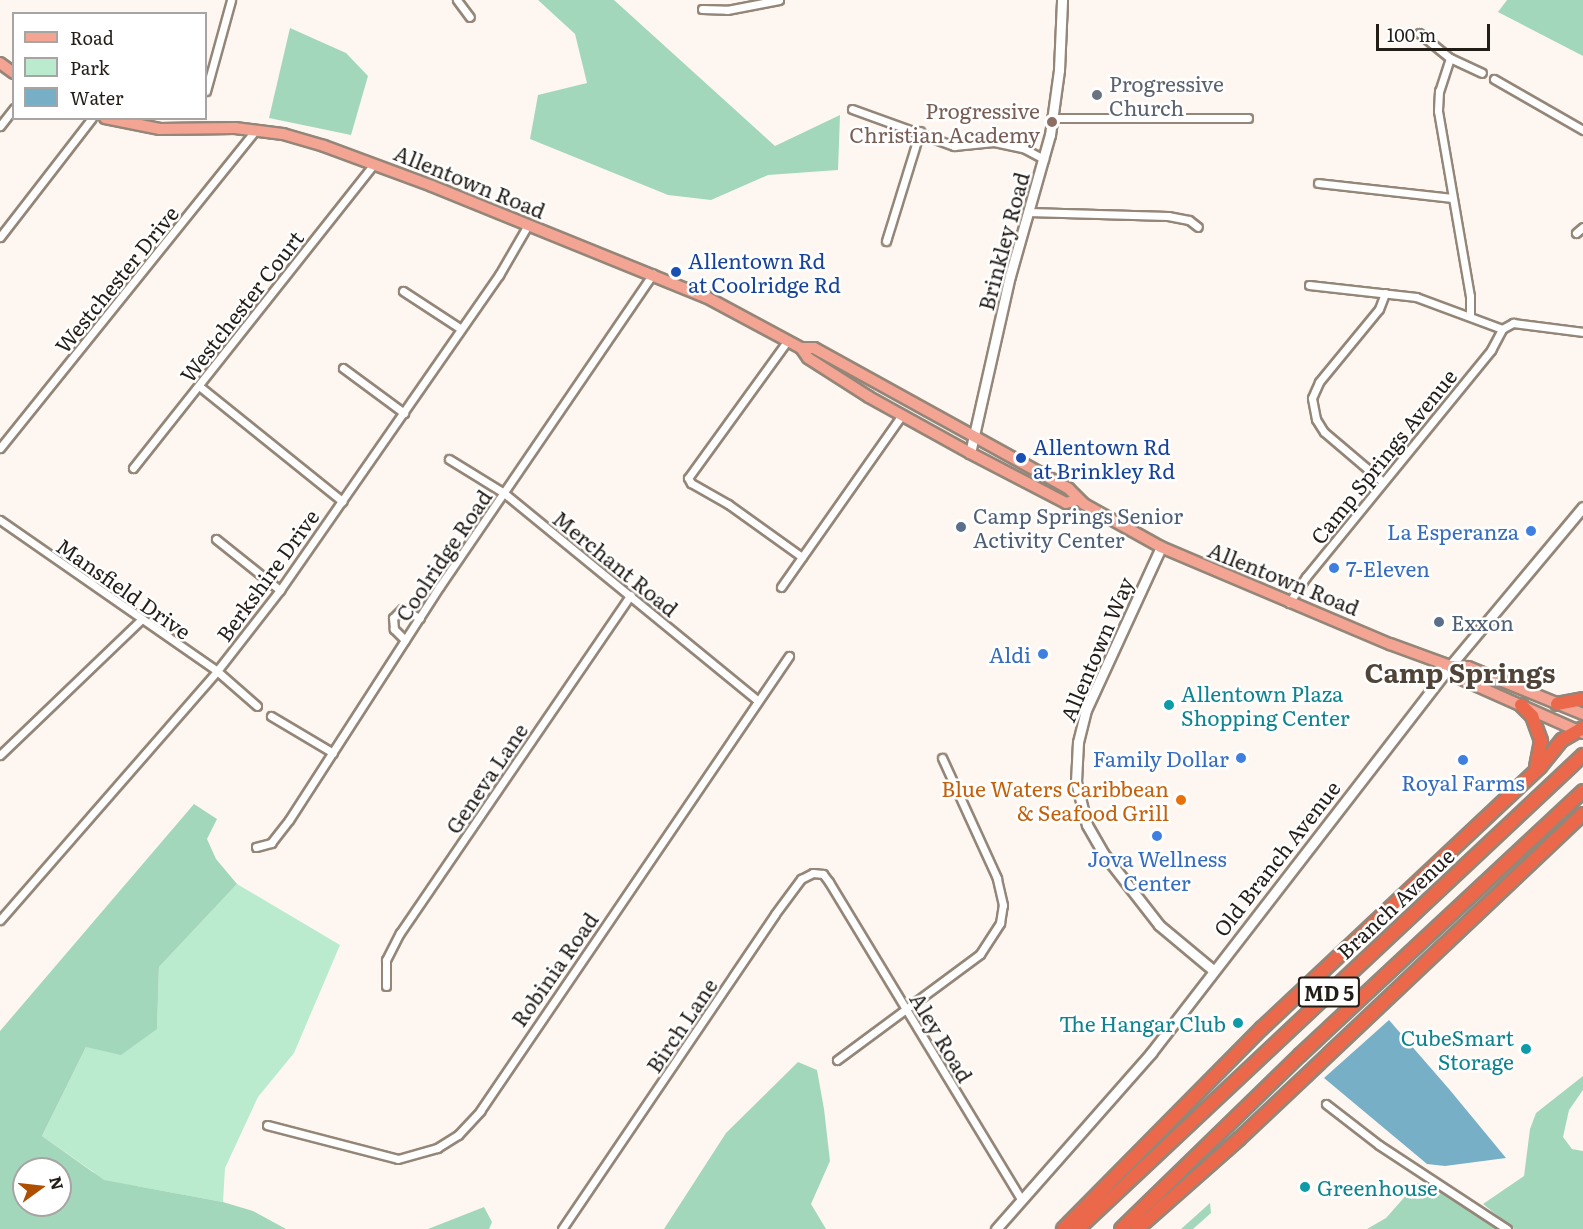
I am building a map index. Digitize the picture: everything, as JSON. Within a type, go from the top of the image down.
[{"type":"highway","points":[[1557,704],[1583,699]]},
{"type":"highway","points":[[1521,705],[1532,716],[1541,741],[1533,773]]},
{"type":"highway","points":[[1063,1229],[1203,1085],[1581,730]]},
{"type":"highway","name":"Branch Avenue","points":[[1078,1229],[1582,755]]},
{"type":"highway","name":"MD 5","points":[[1121,1229],[1300,1055],[1583,791]]},
{"type":"highway","points":[[1137,1229],[1232,1145],[1539,853],[1583,814]]},
{"type":"highway","points":[[1539,853],[1583,820]]},
{"type":"main road","name":"Brinkley Road","points":[[970,453],[1053,118],[1062,0]]},
{"type":"main road","name":"Allentown Road","points":[[115,120],[160,129],[198,124],[256,130],[305,140],[374,164],[653,274],[788,340],[801,348],[808,358],[970,453],[1066,503],[1077,500]]},
{"type":"main road","name":"Allentown Road","points":[[801,348],[814,348],[1069,489],[1077,500],[1161,547],[1289,603],[1450,666],[1468,667],[1583,714]]},
{"type":"main road","name":"Old Branch Avenue","points":[[996,1229],[1020,1197],[1149,1054],[1450,666],[1583,507]]},
{"type":"main road","name":"Allentown Way","points":[[1161,547],[1086,710],[1078,742],[1076,782],[1087,825],[1103,853],[1159,926],[1213,970]]},
{"type":"main road","name":"Allentown Road","points":[[1450,666],[1459,678],[1581,730]]},
{"type":"street","points":[[207,86],[231,0]]},
{"type":"street","points":[[457,0],[470,17]]},
{"type":"street","points":[[702,9],[727,10],[779,0]]},
{"type":"street","points":[[1419,33],[1450,58],[1482,73]]},
{"type":"street","points":[[1450,58],[1437,101],[1451,198],[1468,284],[1470,315]]},
{"type":"street","points":[[1494,79],[1583,130]]},
{"type":"street","points":[[852,110],[920,131],[954,146],[994,142],[1023,148],[1044,159]]},
{"type":"street","points":[[0,126],[12,111]]},
{"type":"street","points":[[1053,118],[1248,118]]},
{"type":"street","points":[[0,237],[90,120]]},
{"type":"street","name":"Westchester Drive","points":[[0,448],[256,130]]},
{"type":"street","points":[[886,242],[920,131]]},
{"type":"street","name":"Westchester Court","points":[[134,468],[374,164]]},
{"type":"street","points":[[1318,183],[1451,198]]},
{"type":"street","points":[[1028,212],[1176,217],[1198,227]]},
{"type":"street","name":"Berkshire Drive","points":[[0,920],[217,671],[280,590],[404,413],[528,225]]},
{"type":"street","points":[[1576,233],[1583,227]]},
{"type":"street","name":"Coolridge Road","points":[[256,847],[274,840],[405,640],[653,274]]},
{"type":"street","points":[[1309,285],[1429,300],[1502,329],[1512,323],[1583,332]]},
{"type":"street","points":[[403,291],[461,329]]},
{"type":"street","points":[[1383,482],[1324,432],[1316,419],[1312,398],[1319,382],[1379,309],[1385,293]]},
{"type":"street","name":"Camp Springs Avenue","points":[[1289,603],[1306,577],[1491,350],[1502,329]]},
{"type":"street","points":[[788,340],[688,478],[691,483],[728,504],[802,557]]},
{"type":"street","points":[[344,368],[404,413]]},
{"type":"street","points":[[199,386],[342,501]]},
{"type":"street","points":[[781,587],[902,415]]},
{"type":"street","name":"Merchant Road","points":[[448,459],[504,493],[757,700]]},
{"type":"street","name":"Mansfield Drive","points":[[0,520],[217,671],[256,706]]},
{"type":"street","points":[[216,539],[280,590]]},
{"type":"street","name":"Geneva Lane","points":[[386,986],[385,967],[394,941],[631,595]]},
{"type":"street","points":[[405,640],[394,629],[393,618],[402,609],[420,618]]},
{"type":"street","points":[[0,755],[141,620]]},
{"type":"street","name":"Robinia Road","points":[[267,1125],[398,1159],[436,1148],[458,1135],[480,1111],[789,656]]},
{"type":"street","points":[[271,716],[333,753]]},
{"type":"street","points":[[837,1060],[980,954],[1000,923],[1001,891],[942,758]]},
{"type":"street","name":"Birch Lane","points":[[562,1229],[794,888],[806,875],[818,873],[826,877],[836,893]]},
{"type":"street","name":"Aley Road","points":[[836,893],[1020,1197]]},
{"type":"street","points":[[1326,1104],[1379,1145],[1507,1229]]},
{"type":"green space","points":[[538,0],[614,0],[775,146],[840,115],[838,170],[768,175],[711,200],[668,195],[530,139],[538,95],[587,83],[575,34]]},
{"type":"green space","points":[[1507,0],[1583,0],[1583,56],[1498,12]]},
{"type":"green space","points":[[290,28],[346,53],[368,76],[351,135],[269,118]]},
{"type":"green space","points":[[194,804],[217,819],[207,839],[216,859],[237,884],[159,967],[157,1029],[121,1055],[86,1047],[42,1136],[72,1157],[12,1157],[12,1217],[72,1217],[72,1157],[104,1180],[223,1202],[253,1211],[286,1229],[0,1229],[0,1031]]},
{"type":"green space","points":[[237,884],[340,945],[294,1053],[258,1097],[225,1168],[223,1202],[136,1186],[72,1206],[72,1166],[95,1173],[42,1136],[86,1047],[157,1029],[159,967]]},
{"type":"green space","points":[[798,1062],[817,1070],[824,1109],[830,1161],[811,1204],[826,1229],[664,1229],[726,1133]]},
{"type":"green space","points":[[1583,1076],[1583,1090],[1569,1110],[1563,1137],[1572,1149],[1583,1151],[1583,1229],[1514,1229],[1483,1204],[1524,1176],[1530,1129],[1536,1113]]},
{"type":"green space","points":[[0,1145],[41,1157],[12,1157],[12,1217],[38,1217],[0,1229]]},
{"type":"green space","points":[[1417,1183],[1428,1184],[1496,1229],[1367,1229],[1386,1218]]},
{"type":"green space","points":[[1210,1203],[1211,1213],[1193,1229],[1181,1229]]},
{"type":"green space","points":[[484,1207],[492,1222],[489,1229],[428,1229]]},
{"type":"water","points":[[1389,1020],[1506,1158],[1445,1166],[1427,1164],[1324,1078]]},
{"type":"place","name":"Progressive Church","points":[[1097,95]]},
{"type":"place","name":"Progressive Christian Academy","points":[[1052,122]]},
{"type":"place","name":"Allentown Rd at Coolridge Rd","points":[[676,272]]},
{"type":"place","name":"Allentown Rd at Brinkley Rd","points":[[1021,458]]},
{"type":"place","name":"Camp Springs Senior Activity Center","points":[[961,527]]},
{"type":"place","name":"La Esperanza","points":[[1531,531]]},
{"type":"place","name":"7-Eleven","points":[[1334,568]]},
{"type":"place","name":"Exxon","points":[[1439,622]]},
{"type":"place","name":"Aldi","points":[[1043,654]]},
{"type":"place","name":"Allentown Plaza Shopping Center","points":[[1169,705]]},
{"type":"place","name":"Family Dollar","points":[[1241,758]]},
{"type":"place","name":"Royal Farms","points":[[1463,760]]},
{"type":"place","name":"Blue Waters Caribbean & Seafood Grill","points":[[1181,800]]},
{"type":"place","name":"Jova Wellness Center","points":[[1157,836]]},
{"type":"place","name":"The Hangar Club","points":[[1238,1023]]},
{"type":"place","name":"CubeSmart Storage","points":[[1526,1049]]},
{"type":"place","name":"Greenhouse","points":[[1305,1187]]},
{"type":"district","name":"Camp Springs","points":[[1460,672]]}]
